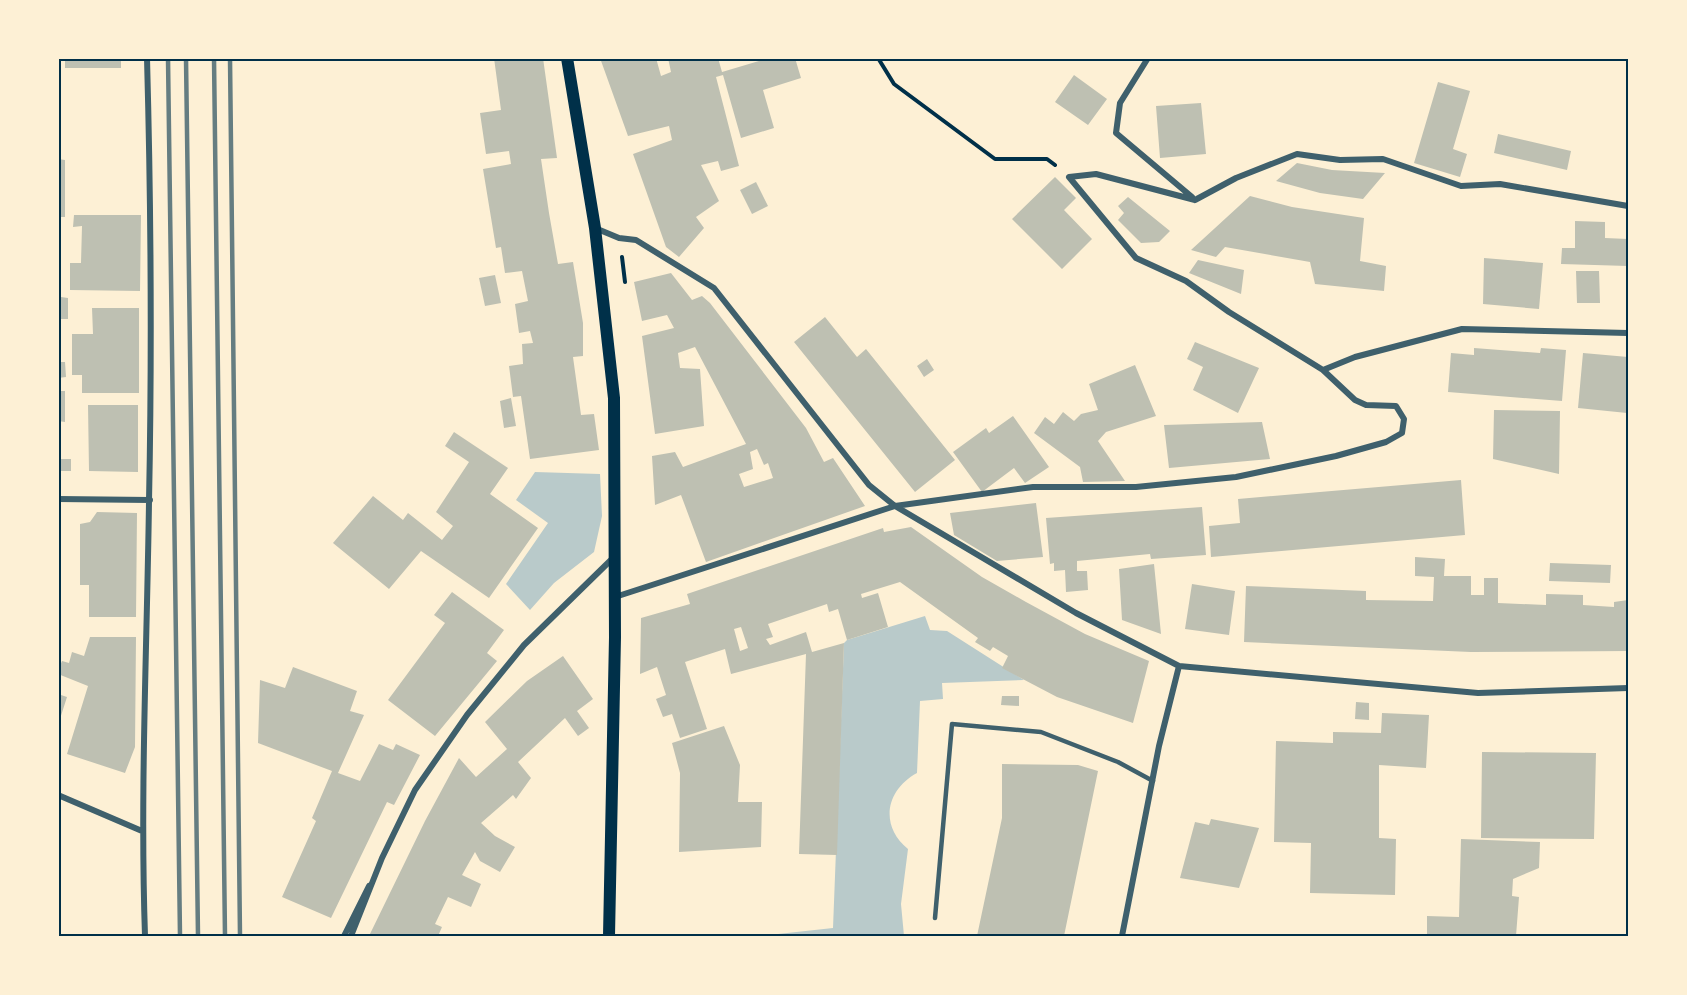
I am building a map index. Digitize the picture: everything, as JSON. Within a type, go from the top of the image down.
[{"type":"main road","points":[[567,58],[595,228],[614,398],[614,597],[609,936]]},
{"type":"street","points":[[145,936],[142,831],[150,500],[151,225],[147,58]]},
{"type":"street","points":[[1148,58],[1120,103],[1116,133],[1195,200]]},
{"type":"street","points":[[1070,177],[1096,174],[1195,200],[1236,178],[1297,154],[1340,160],[1383,159],[1461,186],[1500,184],[1629,206]]},
{"type":"street","points":[[614,597],[895,506],[1033,487],[1136,487],[1236,477],[1336,456],[1386,442],[1402,433],[1404,419],[1401,411],[1395,406],[1366,405],[1355,400],[1323,370],[1229,312],[1186,281],[1136,258],[1070,177]]},
{"type":"street","points":[[595,228],[619,238],[636,240],[714,288],[869,485],[895,506],[1076,613],[1179,666],[1478,693],[1629,688]]},
{"type":"street","points":[[1323,370],[1355,357],[1462,329],[1629,333]]},
{"type":"street","points":[[58,499],[150,500]]},
{"type":"street","points":[[344,936],[415,789],[467,715],[524,645],[614,557]]},
{"type":"street","points":[[1122,936],[1179,666]]},
{"type":"street","points":[[58,795],[142,831]]},
{"type":"street","points":[[351,936],[382,858]]},
{"type":"lane","points":[[935,918],[952,724],[1041,732],[1118,762],[1153,781]]},
{"type":"path","points":[[878,58],[894,84],[995,159],[1047,159],[1070,177]]},
{"type":"shaded area","points":[[535,472],[600,474],[602,516],[594,552],[554,583],[530,610],[506,584],[548,523],[516,500]]},
{"type":"shaded area","points":[[925,616],[930,630],[947,631],[1024,680],[942,683],[943,699],[920,701],[917,773],[898,789],[890,808],[893,829],[908,849],[901,904],[904,936],[760,936],[833,928],[844,643],[847,640]]},
{"type":"building","points":[[65,58],[121,58],[121,68],[65,68]]},
{"type":"building","points":[[494,58],[543,58],[557,158],[541,159],[558,264],[573,262],[583,323],[583,356],[573,357],[581,415],[594,414],[599,450],[530,459],[521,396],[513,397],[509,366],[523,364],[522,344],[533,343],[530,331],[519,333],[515,304],[528,301],[522,271],[505,273],[501,247],[496,248],[483,169],[511,164],[509,151],[486,154],[480,113],[501,110]]},
{"type":"building","points":[[600,58],[656,58],[661,76],[671,72],[668,58],[718,58],[722,72],[769,58],[795,58],[801,78],[763,90],[774,128],[741,138],[723,75],[716,77],[739,166],[721,171],[718,161],[701,165],[719,201],[696,217],[704,228],[679,257],[666,247],[633,154],[672,140],[669,126],[628,136]]},
{"type":"building","points":[[1074,75],[1107,99],[1088,125],[1055,102]]},
{"type":"building","points":[[1438,82],[1470,91],[1453,149],[1467,154],[1460,177],[1414,163]]},
{"type":"building","points":[[1201,103],[1206,154],[1160,158],[1156,106]]},
{"type":"building","points":[[1498,134],[1571,151],[1567,170],[1494,153]]},
{"type":"building","points":[[58,159],[65,160],[65,217],[58,217]]},
{"type":"building","points":[[1297,163],[1332,170],[1385,173],[1363,199],[1320,193],[1276,181]]},
{"type":"building","points":[[1055,177],[1076,198],[1064,210],[1092,239],[1062,269],[1012,219]]},
{"type":"building","points":[[756,182],[768,206],[752,214],[740,190]]},
{"type":"building","points":[[1250,196],[1292,207],[1364,218],[1360,261],[1386,266],[1384,291],[1315,284],[1310,262],[1225,247],[1216,257],[1191,250]]},
{"type":"building","points":[[1128,197],[1170,231],[1159,242],[1141,243],[1118,220],[1124,213],[1118,206]]},
{"type":"building","points":[[74,215],[141,215],[140,291],[70,290],[70,263],[81,263],[82,226],[73,227]]},
{"type":"building","points":[[1575,221],[1605,222],[1605,238],[1628,239],[1628,266],[1561,264],[1562,248],[1575,248]]},
{"type":"building","points":[[58,256],[61,256],[61,297],[68,298],[68,319],[58,319]]},
{"type":"building","points":[[1484,258],[1543,263],[1539,309],[1483,304]]},
{"type":"building","points":[[1198,260],[1244,270],[1241,294],[1189,273]]},
{"type":"building","points":[[1576,271],[1599,271],[1600,303],[1577,303]]},
{"type":"building","points":[[671,273],[692,300],[702,296],[710,303],[806,428],[824,462],[833,458],[865,506],[706,562],[681,495],[655,505],[652,456],[675,452],[683,467],[746,444],[695,347],[678,353],[680,368],[700,369],[704,426],[655,434],[642,336],[674,328],[667,315],[642,321],[634,282]],"holes":[[[757,449],[764,465],[768,463],[773,478],[744,487],[739,474],[753,469],[750,452]]]},
{"type":"building","points":[[495,275],[501,303],[485,306],[479,278]]},
{"type":"building","points":[[92,308],[139,308],[139,393],[82,393],[82,375],[72,375],[72,334],[93,334]]},
{"type":"building","points":[[825,317],[857,357],[866,349],[955,460],[915,492],[794,342]]},
{"type":"building","points":[[1195,342],[1259,368],[1238,413],[1193,390],[1203,367],[1187,359]]},
{"type":"building","points":[[1474,348],[1540,353],[1541,348],[1566,350],[1562,401],[1448,392],[1451,353],[1474,355]]},
{"type":"building","points":[[1583,353],[1628,357],[1627,413],[1578,408]]},
{"type":"building","points":[[927,359],[934,370],[924,377],[917,366]]},
{"type":"building","points":[[58,362],[65,362],[66,377],[58,378]]},
{"type":"building","points":[[1135,365],[1156,416],[1106,432],[1098,441],[1125,481],[1083,482],[1080,467],[1034,433],[1045,417],[1054,424],[1063,412],[1074,421],[1081,414],[1098,410],[1089,384]]},
{"type":"building","points":[[58,391],[65,391],[65,422],[58,421]]},
{"type":"building","points":[[511,398],[516,426],[504,428],[500,401]]},
{"type":"building","points":[[88,405],[138,405],[138,472],[89,471]]},
{"type":"building","points":[[1494,410],[1560,411],[1559,474],[1493,459]]},
{"type":"building","points":[[1013,416],[1049,467],[1025,483],[1014,468],[982,492],[953,452],[986,428],[989,433]]},
{"type":"building","points":[[1262,422],[1270,459],[1169,468],[1164,425]]},
{"type":"building","points":[[454,432],[508,468],[490,494],[538,528],[489,598],[421,551],[389,589],[333,543],[373,496],[403,520],[408,513],[442,540],[453,526],[436,512],[469,462],[445,446]]},
{"type":"building","points":[[58,459],[71,459],[71,471],[58,471]]},
{"type":"building","points":[[1461,480],[1465,535],[1211,557],[1209,526],[1240,523],[1238,499]]},
{"type":"building","points":[[1036,503],[1043,557],[997,561],[954,535],[950,513]]},
{"type":"building","points":[[1202,507],[1206,555],[1151,559],[1150,554],[1077,561],[1077,571],[1087,571],[1088,590],[1066,592],[1065,570],[1054,571],[1054,563],[1050,564],[1046,518]]},
{"type":"building","points":[[97,512],[137,513],[136,617],[89,617],[89,585],[80,585],[80,524],[90,522]]},
{"type":"building","points":[[911,527],[982,577],[1026,602],[1085,634],[1149,661],[1133,723],[1057,697],[1002,668],[1008,656],[993,647],[990,651],[975,642],[978,638],[900,582],[861,594],[862,598],[878,593],[888,627],[847,640],[838,609],[829,612],[827,604],[768,624],[773,637],[766,639],[770,645],[806,632],[812,652],[844,643],[837,855],[799,854],[806,654],[731,674],[725,649],[685,662],[707,729],[680,738],[672,714],[663,717],[656,699],[666,695],[657,667],[640,674],[641,618],[690,604],[687,594],[883,528],[884,532]],"holes":[[[741,627],[748,648],[740,651],[734,629]]]},
{"type":"building","points":[[1415,557],[1445,559],[1444,576],[1471,576],[1471,595],[1484,595],[1484,578],[1498,578],[1498,603],[1546,605],[1546,594],[1583,595],[1583,605],[1614,607],[1614,602],[1628,600],[1628,651],[1471,652],[1244,642],[1246,586],[1366,591],[1366,600],[1433,601],[1434,577],[1415,576]]},
{"type":"building","points":[[1550,563],[1611,565],[1610,583],[1549,581]]},
{"type":"building","points":[[1154,564],[1161,634],[1122,620],[1119,569]]},
{"type":"building","points":[[1192,584],[1235,591],[1229,635],[1185,629]]},
{"type":"building","points":[[452,592],[504,630],[487,653],[497,661],[435,736],[388,700],[445,623],[434,615]]},
{"type":"building","points":[[90,637],[136,637],[135,747],[125,773],[67,754],[88,686],[58,674],[58,670],[62,661],[69,663],[72,652],[84,656]]},
{"type":"building","points":[[563,656],[593,699],[577,711],[589,728],[578,736],[565,718],[518,762],[531,778],[516,799],[513,795],[481,823],[495,836],[515,847],[500,872],[480,861],[475,852],[462,875],[481,884],[471,907],[448,897],[435,924],[442,927],[438,936],[369,936],[425,821],[459,758],[476,777],[507,749],[485,722],[527,681]]},
{"type":"building","points":[[293,667],[357,691],[350,711],[364,715],[338,773],[360,781],[379,744],[393,750],[396,744],[420,755],[394,805],[387,802],[331,918],[282,897],[316,821],[312,818],[332,771],[258,743],[260,680],[285,688]]},
{"type":"building","points":[[58,694],[67,697],[59,722],[58,722]]},
{"type":"building","points":[[1002,696],[1019,696],[1019,706],[1001,705]]},
{"type":"building","points":[[1356,702],[1369,703],[1369,720],[1355,719]]},
{"type":"building","points":[[1382,713],[1429,715],[1426,768],[1379,765],[1379,838],[1396,839],[1395,895],[1310,893],[1311,843],[1274,842],[1276,741],[1333,743],[1333,732],[1381,733]]},
{"type":"building","points":[[724,726],[740,765],[738,802],[762,802],[761,847],[679,852],[680,773],[672,743]]},
{"type":"building","points":[[1482,752],[1596,753],[1594,839],[1481,838]]},
{"type":"building","points":[[1002,764],[1078,765],[1098,771],[1064,936],[977,936],[1002,818]]},
{"type":"building","points":[[1211,819],[1259,828],[1239,888],[1180,878],[1195,822],[1209,825]]},
{"type":"building","points":[[1461,839],[1540,842],[1539,868],[1513,879],[1512,896],[1519,897],[1516,936],[1427,936],[1427,916],[1459,917]]},
{"type":"railway","points":[[168,58],[180,936]]},
{"type":"railway","points":[[186,58],[198,936]]},
{"type":"railway","points":[[214,58],[225,936]]},
{"type":"railway","points":[[230,58],[240,936]]}]
